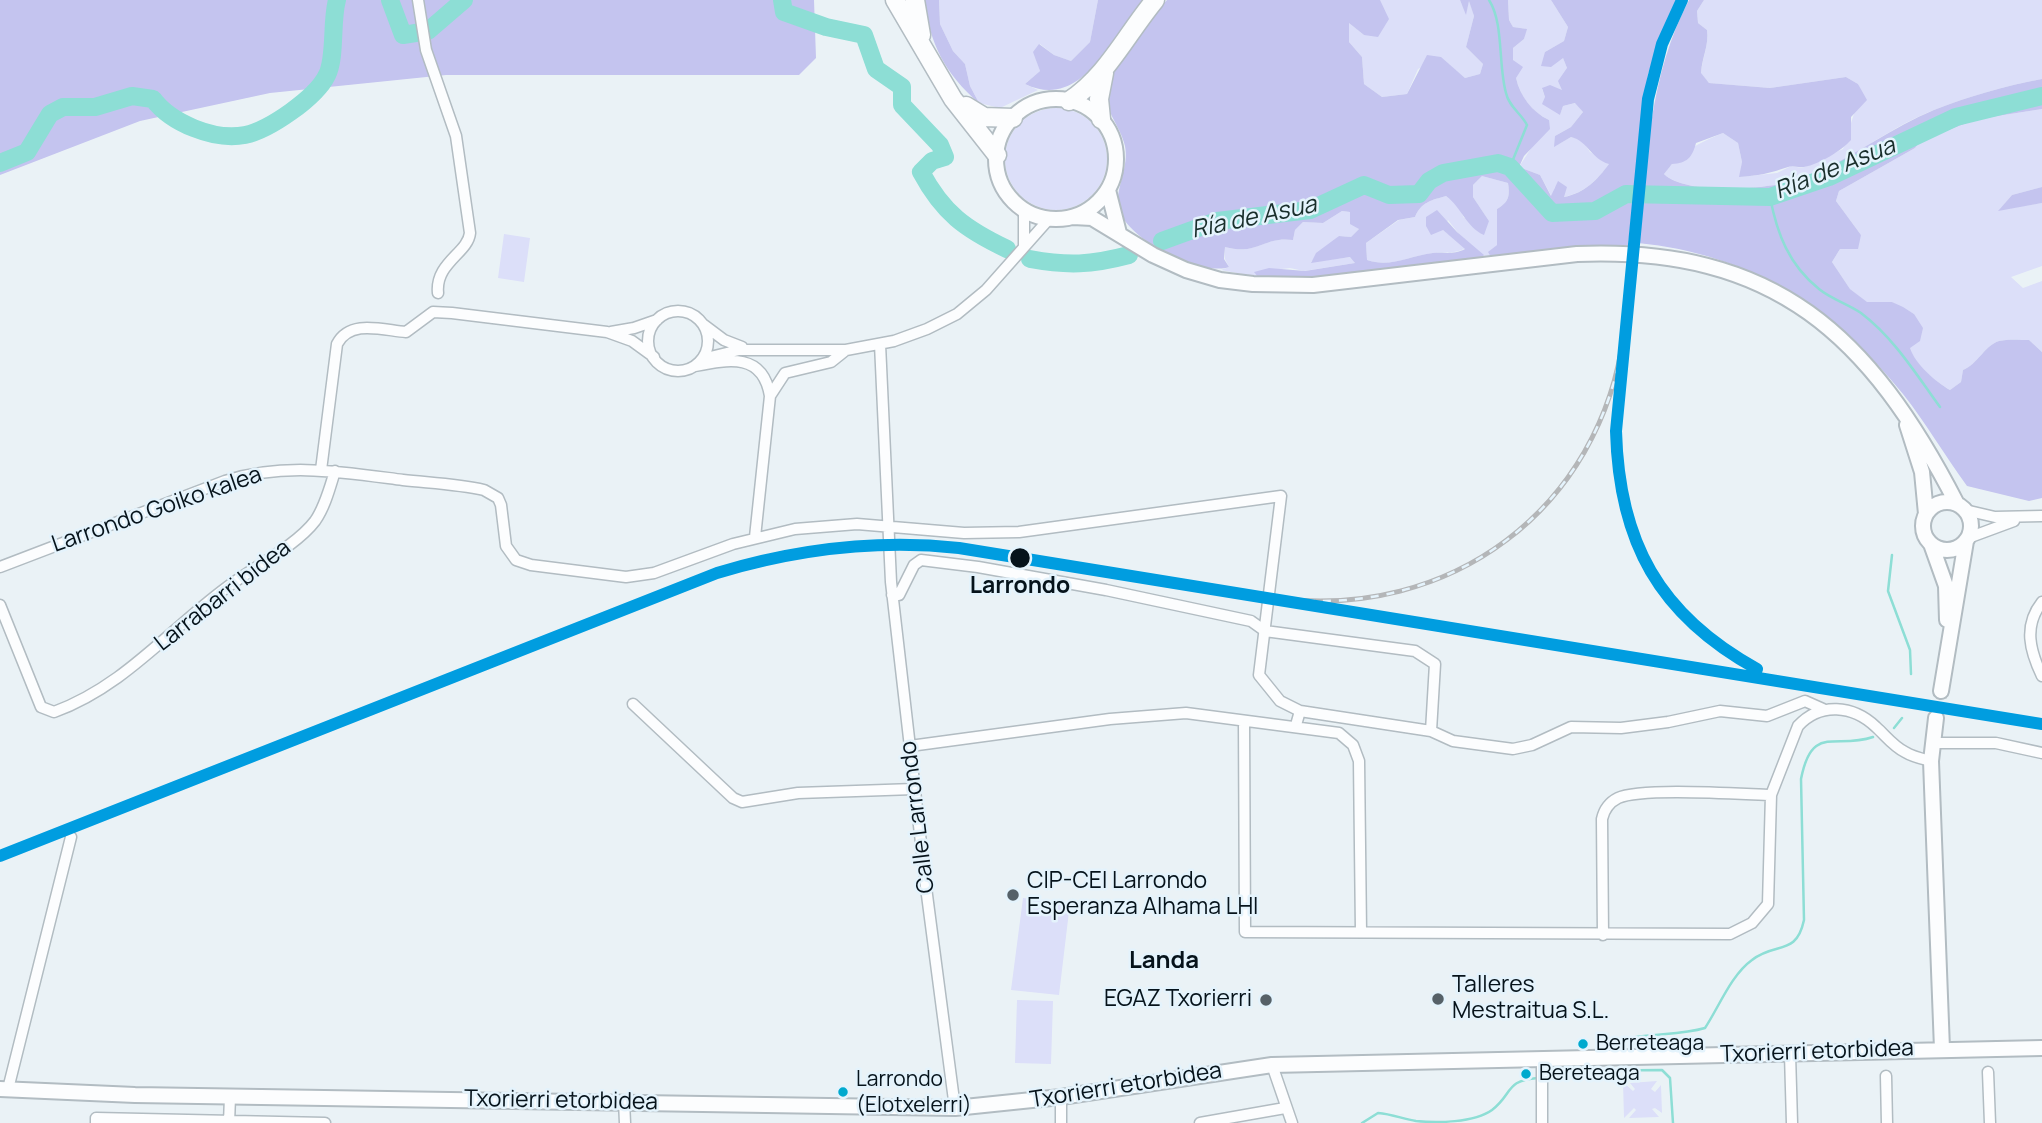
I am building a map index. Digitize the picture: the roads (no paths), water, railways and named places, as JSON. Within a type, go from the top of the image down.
[{"type":"highway","points":[[895,0],[953,99],[996,155]]},
{"type":"highway","points":[[915,0],[923,45]]},
{"type":"highway","points":[[1069,101],[1088,89],[1155,0]]},
{"type":"highway","points":[[1101,119],[1099,99],[1105,69]]},
{"type":"highway","points":[[939,74],[976,114],[994,119],[1013,118]]},
{"type":"street","points":[[418,0],[426,50],[456,136],[470,233],[469,239],[447,261],[437,285],[438,293]]},
{"type":"street","points":[[1073,217],[1087,211],[1108,190],[1116,166],[1114,141],[1101,119],[1092,111],[1069,101],[1044,101],[1013,118],[999,141],[996,155],[1003,186],[1024,210],[1049,219],[1093,218],[1167,262],[1220,280],[1278,286],[1313,285],[1577,254],[1615,252],[1683,259],[1757,282],[1814,316],[1845,342],[1876,374],[1922,437],[1971,524],[1941,691]]},
{"type":"street","points":[[1108,190],[1119,233]]},
{"type":"street","points":[[1024,210],[1024,246]]},
{"type":"street","points":[[321,470],[337,344],[343,333],[353,328],[406,332],[433,312],[607,332],[632,341],[670,369],[687,369],[732,351],[846,350],[880,344],[927,329],[957,314],[986,290],[1049,219]]},
{"type":"street","points":[[607,332],[634,328],[669,313],[684,311],[724,340],[750,350]]},
{"type":"street","points":[[654,357],[649,337],[657,320]]},
{"type":"street","points":[[698,363],[708,342],[703,324]]},
{"type":"street","name":"Calle Larrondo","points":[[880,344],[886,526],[892,595],[955,1108]]},
{"type":"street","points":[[770,396],[785,373],[831,362],[846,350]]},
{"type":"street","points":[[698,363],[721,361],[756,367],[763,372],[770,396],[755,537]]},
{"type":"street","points":[[1902,411],[1922,472],[1926,514],[1924,533],[1931,544],[1946,586],[1948,646]]},
{"type":"street","name":"Larrondo Goiko kalea","points":[[0,567],[244,475],[287,469],[335,471],[477,489],[492,494],[501,505],[504,539],[511,554],[531,565],[614,576],[642,576],[755,537],[827,526],[886,526],[964,533],[1019,532],[1281,496],[1265,631]]},
{"type":"street","name":"Larrabarri bidea","points":[[0,605],[41,707],[54,712],[86,701],[147,655],[223,590],[303,533],[316,519],[335,471]]},
{"type":"street","points":[[1926,514],[1943,502],[1995,517],[2042,516]]},
{"type":"street","points":[[1931,544],[1937,548],[1953,550],[1967,540],[2025,518]]},
{"type":"street","points":[[892,595],[900,595],[914,565],[921,560],[978,567],[1106,590],[1251,621],[1265,631],[1423,653],[1435,664],[1432,731]]},
{"type":"street","points":[[2042,603],[2032,618],[2029,634],[2042,677]]},
{"type":"street","points":[[1265,631],[1259,675],[1280,701],[1300,711],[1432,731],[1454,741],[1513,749],[1532,745],[1571,727],[1621,728],[1720,711],[1767,716],[1805,701],[1823,709],[1840,709],[1863,718],[1905,752],[1931,761]]},
{"type":"street","points":[[633,704],[733,797],[742,802],[798,793],[914,789]]},
{"type":"street","points":[[1244,721],[1245,932],[1730,934],[1752,923],[1768,904],[1771,795],[1798,726],[1806,718],[1823,709]]},
{"type":"street","points":[[1296,725],[1300,711]]},
{"type":"street","points":[[910,746],[1110,719],[1186,713],[1296,725],[1339,733],[1353,745],[1359,761],[1360,932]]},
{"type":"street","points":[[1936,718],[1931,761],[1942,1049]]},
{"type":"street","points":[[1932,743],[1996,743],[2042,753]]},
{"type":"street","points":[[1603,935],[1602,819],[1609,804],[1617,798],[1641,793],[1771,795]]},
{"type":"street","points":[[4,1089],[71,837]]},
{"type":"street","name":"Txorierri etorbidea","points":[[4,1089],[230,1097],[955,1108],[1061,1097],[1272,1065],[2042,1048]]},
{"type":"street","points":[[1790,1054],[1792,1123]]},
{"type":"street","points":[[1542,1059],[1542,1123]]},
{"type":"street","points":[[1272,1065],[1292,1123]]},
{"type":"street","points":[[1988,1072],[1990,1123]]},
{"type":"street","points":[[1886,1076],[1887,1123]]},
{"type":"street","points":[[229,1122],[230,1097]]},
{"type":"street","points":[[1061,1097],[1061,1123]]},
{"type":"street","points":[[624,1101],[625,1123]]},
{"type":"street","points":[[1200,1123],[1286,1108]]},
{"type":"street","points":[[96,1123],[96,1118],[325,1123]]},
{"type":"waterway","points":[[0,163],[27,152],[50,114],[63,107],[95,107],[132,96],[153,99],[182,123],[207,133],[245,135],[266,127],[303,103],[327,75],[332,59],[337,0]]},
{"type":"waterway","points":[[390,0],[403,35],[428,31],[464,0]]},
{"type":"waterway","points":[[782,0],[784,12],[826,27],[864,35],[876,69],[902,87],[902,105],[940,145],[945,157],[932,161],[921,172],[929,186],[947,209],[967,227],[1007,249]]},
{"type":"waterway","points":[[1489,0],[1497,20],[1506,93],[1527,125],[1510,167]]},
{"type":"waterway","name":"Ría de Asua","points":[[1162,241],[1217,221],[1310,210],[1364,185],[1389,195],[1419,194],[1429,181],[1443,173],[1498,163],[1510,167],[1552,213],[1595,211],[1626,194],[1770,197],[1829,177],[1956,117],[2042,96]]},
{"type":"waterway","points":[[1770,197],[1776,224],[1786,248],[1800,270],[1819,289],[1873,323],[1904,357],[1940,407]]},
{"type":"waterway","points":[[1030,259],[1080,263],[1129,255]]},
{"type":"waterway","points":[[1892,555],[1888,591],[1910,650],[1911,674]]},
{"type":"waterway","points":[[1894,728],[1902,718]]},
{"type":"waterway","points":[[1630,1038],[1705,1028],[1745,966],[1761,954],[1784,947],[1796,939],[1804,920],[1801,779],[1806,762],[1812,751],[1827,742],[1873,737]]},
{"type":"waterway","points":[[1545,1078],[1560,1071],[1662,1070],[1670,1078],[1673,1123]]},
{"type":"waterway","points":[[1362,1123],[1378,1113],[1424,1122],[1475,1117],[1492,1110],[1514,1085],[1527,1079],[1538,1078]]},
{"type":"tunnel","points":[[1936,718],[1941,691]]},
{"type":"railway","points":[[1275,598],[1339,600],[1400,591],[1456,571],[1506,540],[1550,500],[1584,452],[1610,396],[1624,333]]},
{"type":"place","name":"Larrondo","points":[[1020,558]]},
{"type":"place","name":"CIP-CEI Larrondo Esperanza Alhama LHI","points":[[1013,895]]},
{"type":"place","name":"Talleres Mestraitua S.L.","points":[[1438,999]]},
{"type":"place","name":"EGAZ Txorierri","points":[[1266,1000]]},
{"type":"place","name":"Berreteaga","points":[[1583,1044]]},
{"type":"place","name":"Bereteaga","points":[[1526,1074]]},
{"type":"place","name":"Larrondo (Elotxelerri)","points":[[843,1092]]},
{"type":"district","name":"Landa","points":[[1164,961]]}]
